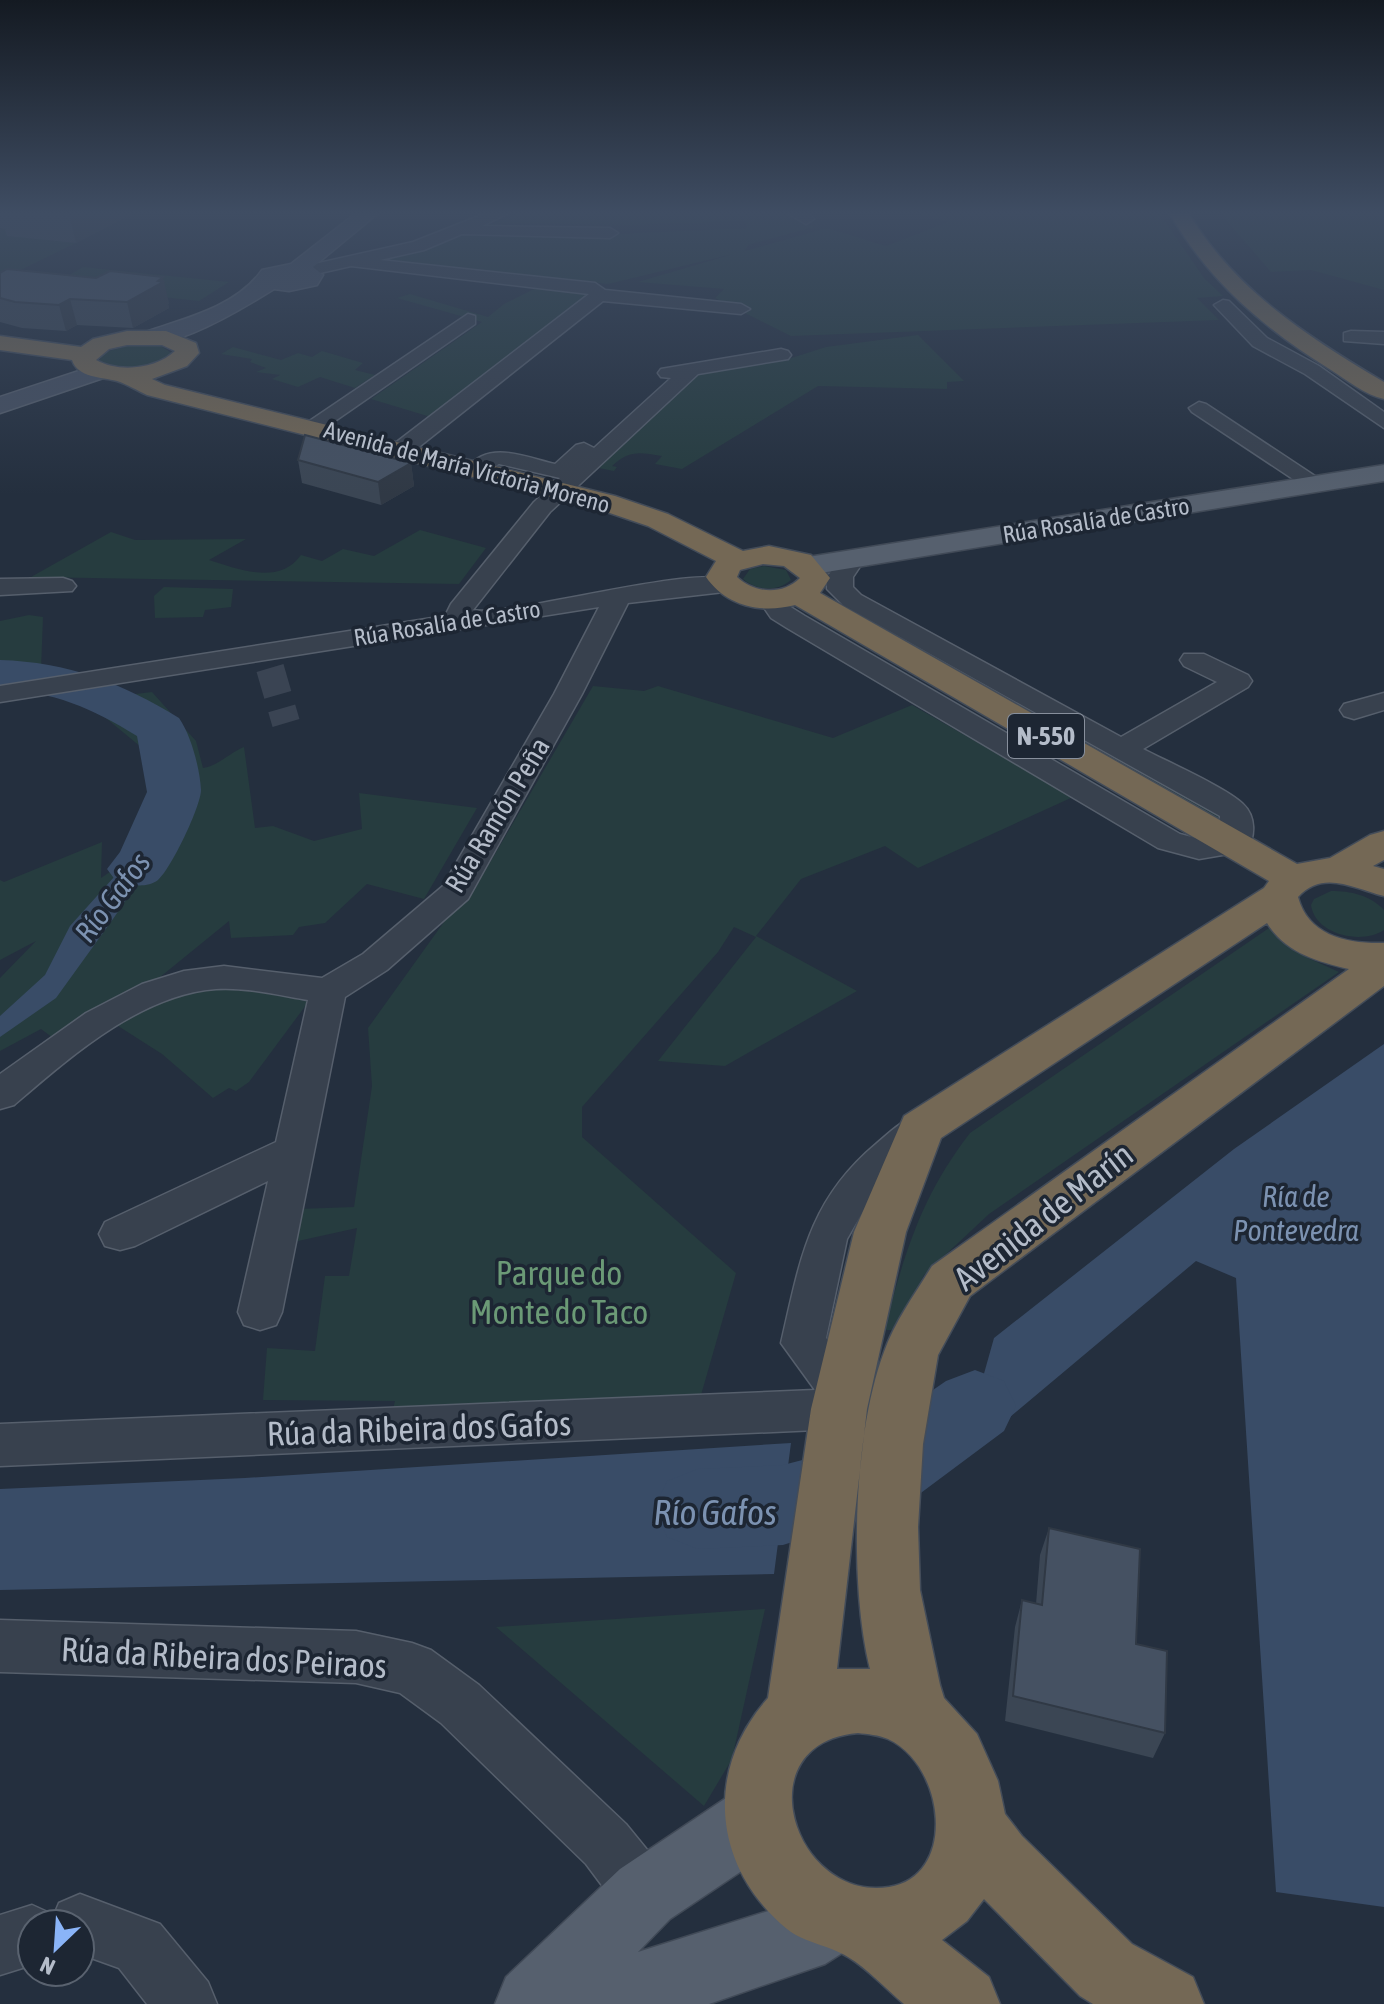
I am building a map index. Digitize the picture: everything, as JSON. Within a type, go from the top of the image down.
[{"type":"highway","points":[[1261,308],[1378,381]]},
{"type":"highway","points":[[1290,308],[1378,381]]},
{"type":"highway","points":[[97,366],[164,367],[183,358],[188,348],[176,340],[153,337]]},
{"type":"highway","name":"Avenida de María Victoria Moreno","points":[[0,343],[31,345],[153,337]]},
{"type":"highway","points":[[97,366],[115,341]]},
{"type":"highway","name":"Avenida de María Victoria Moreno","points":[[31,345],[97,366],[156,390],[315,426],[478,468],[658,520],[731,572]]},
{"type":"highway","points":[[164,367],[167,382],[189,396]]},
{"type":"highway","name":"Rúa Rosalía de Castro","points":[[776,556],[792,586],[742,595],[731,572],[776,556]]},
{"type":"highway","name":"N-550","points":[[792,586],[857,628],[1235,844],[1286,887]]},
{"type":"highway","points":[[798,1718],[839,1411],[880,1232],[921,1128],[1286,887],[1337,871],[1384,843]]},
{"type":"highway","points":[[1337,871],[1384,884]]},
{"type":"highway","points":[[1286,887],[1286,922],[1316,945],[1359,957],[1384,957]]},
{"type":"highway","name":"Avenida de Marín","points":[[919,1720],[904,1680],[887,1601],[886,1522],[897,1415],[910,1354],[951,1281],[1384,965]]},
{"type":"highway","points":[[849,1921],[899,1922],[928,1909],[951,1887],[966,1859],[972,1827],[969,1796],[959,1766],[942,1741],[919,1720],[889,1705],[858,1700],[826,1704],[798,1718],[778,1736],[764,1761],[757,1789],[757,1819],[765,1850],[781,1878],[804,1901],[849,1921],[962,2004]]},
{"type":"highway","points":[[972,1827],[997,1861],[1106,1970],[1166,2004]]},
{"type":"main road","name":"Rúa Rosalía de Castro","points":[[792,586],[853,559],[1384,473]]},
{"type":"main road","points":[[533,2004],[645,1894],[757,1819]]},
{"type":"main road","points":[[592,2004],[849,1921]]},
{"type":"street","points":[[153,337],[232,308]]},
{"type":"street","points":[[188,348],[254,308]]},
{"type":"street","points":[[402,449],[577,308]]},
{"type":"street","points":[[729,308],[741,309]]},
{"type":"street","points":[[1226,308],[1260,342],[1312,370],[1384,422]]},
{"type":"street","points":[[315,426],[468,320]]},
{"type":"street","points":[[1351,337],[1384,338]]},
{"type":"street","points":[[478,468],[496,457],[559,472],[670,371],[781,355]]},
{"type":"street","points":[[0,405],[97,366]]},
{"type":"street","points":[[457,622],[460,609],[475,589],[559,490],[690,372]]},
{"type":"street","points":[[1199,408],[1316,484]]},
{"type":"street","points":[[600,437],[630,425]]},
{"type":"street","points":[[853,559],[840,577],[840,589],[852,600],[1232,810],[1238,821],[1235,844]]},
{"type":"street","name":"Rúa Rosalía de Castro","points":[[0,694],[91,678],[267,659],[457,622],[618,596],[731,572]]},
{"type":"street","points":[[0,587],[63,586]]},
{"type":"street","name":"N-550","points":[[792,586],[780,612],[1169,841],[1199,849],[1235,844]]},
{"type":"street","name":"Rúa Ramón Peña","points":[[328,991],[375,962],[456,892],[568,694],[618,596]]},
{"type":"street","points":[[857,628],[905,629]]},
{"type":"street","points":[[1121,749],[1238,681],[1194,660]]},
{"type":"street","points":[[1354,710],[1384,701]]},
{"type":"street","points":[[0,1095],[54,1052],[148,994],[213,977],[328,991],[260,1312]]},
{"type":"street","points":[[120,1234],[295,1150]]},
{"type":"street","name":"Rúa da Ribeira dos Gafos","points":[[0,1445],[839,1411]]},
{"type":"street","name":"Rúa da Ribeira dos Peiraos","points":[[0,1646],[356,1657],[412,1669],[460,1704],[529,1767],[606,1844],[645,1894]]},
{"type":"street","points":[[96,1930],[139,1945],[186,2004]]},
{"type":"green space","points":[[431,308],[456,308],[488,317],[500,308],[575,308],[434,418],[371,399],[482,322]]},
{"type":"green space","points":[[734,308],[1207,308],[1219,320],[791,336]]},
{"type":"green space","points":[[918,335],[964,381],[947,382],[947,389],[818,386],[682,469],[655,464],[662,456],[641,453],[618,461],[612,466],[617,467],[614,471],[599,468],[703,369],[770,359],[782,361],[826,347]]},
{"type":"green space","points":[[135,344],[157,344],[172,353],[166,359],[137,369],[116,368],[99,361],[105,352]]},
{"type":"green space","points":[[233,347],[281,360],[298,353],[312,357],[322,351],[363,363],[355,370],[375,375],[355,388],[320,377],[298,387],[272,379],[280,375],[256,372],[266,368],[250,362],[252,359],[221,354]]},
{"type":"green space","points":[[420,530],[486,548],[459,584],[31,577],[111,532],[135,540],[246,539],[209,560],[245,571],[270,573],[292,564],[301,555],[322,561],[343,549],[374,556]]},
{"type":"green space","points":[[764,566],[786,570],[791,580],[780,587],[767,588],[754,586],[743,579],[750,569]]},
{"type":"green space","points":[[164,587],[233,589],[231,607],[205,610],[203,617],[155,618],[154,596]]},
{"type":"green space","points":[[29,615],[43,617],[41,670],[34,674],[0,675],[0,621]]},
{"type":"green space","points":[[882,633],[901,634],[1228,815],[1227,821],[1216,819]]},
{"type":"green space","name":"Parque do Monte do Taco","points":[[593,686],[644,691],[658,686],[833,738],[912,705],[1073,797],[918,868],[885,846],[801,879],[756,936],[857,991],[725,1066],[658,1061],[756,937],[734,927],[718,952],[582,1107],[582,1137],[736,1273],[695,1416],[388,1430],[395,1401],[263,1400],[267,1348],[315,1351],[325,1276],[349,1276],[357,1228],[289,1243],[298,1209],[354,1207],[372,1086],[368,1028],[449,915],[474,890]]},
{"type":"green space","points":[[152,692],[196,741],[203,768],[244,747],[255,828],[273,826],[314,841],[362,829],[359,793],[477,808],[424,899],[367,884],[325,923],[299,927],[293,935],[231,938],[229,921],[111,1017],[64,1046],[41,1029],[0,1051],[0,978],[36,941],[0,960],[0,880],[4,882],[102,842],[101,878],[132,857],[155,806],[147,752],[84,700]]},
{"type":"green space","points":[[1331,891],[1360,895],[1379,905],[1384,910],[1384,930],[1364,937],[1352,937],[1321,924],[1311,905],[1314,899]]},
{"type":"green space","points":[[1269,928],[1306,957],[1339,972],[989,1214],[924,1275],[895,1330],[884,1330],[899,1276],[926,1204],[938,1180],[970,1133]]},
{"type":"green space","points":[[219,986],[309,1001],[249,1082],[236,1091],[229,1088],[213,1098],[162,1054],[115,1024],[134,1010]]},
{"type":"green space","points":[[765,1609],[732,1759],[704,1806],[496,1627]]},
{"type":"water","name":"Río Gafos","points":[[174,792],[161,848],[113,919],[56,998],[0,1037],[0,1016],[45,975],[70,926],[132,857]]},
{"type":"water","name":"Ría de Pontevedra","points":[[1384,1044],[1384,1907],[1276,1892],[1236,1278],[1196,1261],[960,1459],[994,1338],[1234,1149]]},
{"type":"water","name":"Río Gafos","points":[[791,1443],[774,1574],[0,1590],[0,1489],[245,1478]]},
{"type":"building","points":[[305,435],[411,463],[378,482],[298,460]]},
{"type":"building","points":[[1049,1528],[1140,1549],[1136,1644],[1167,1651],[1165,1733],[1013,1696],[1022,1600],[1042,1605]]},
{"type":"waterway","name":"Río Gafos","points":[[0,675],[46,678],[85,688],[122,705],[161,729],[174,792],[146,857],[136,869]]},
{"type":"waterway","name":"Río Gafos","points":[[698,1509],[783,1505],[872,1480],[975,1406]]},
{"type":"tunnel","points":[[270,668],[286,723]]}]
